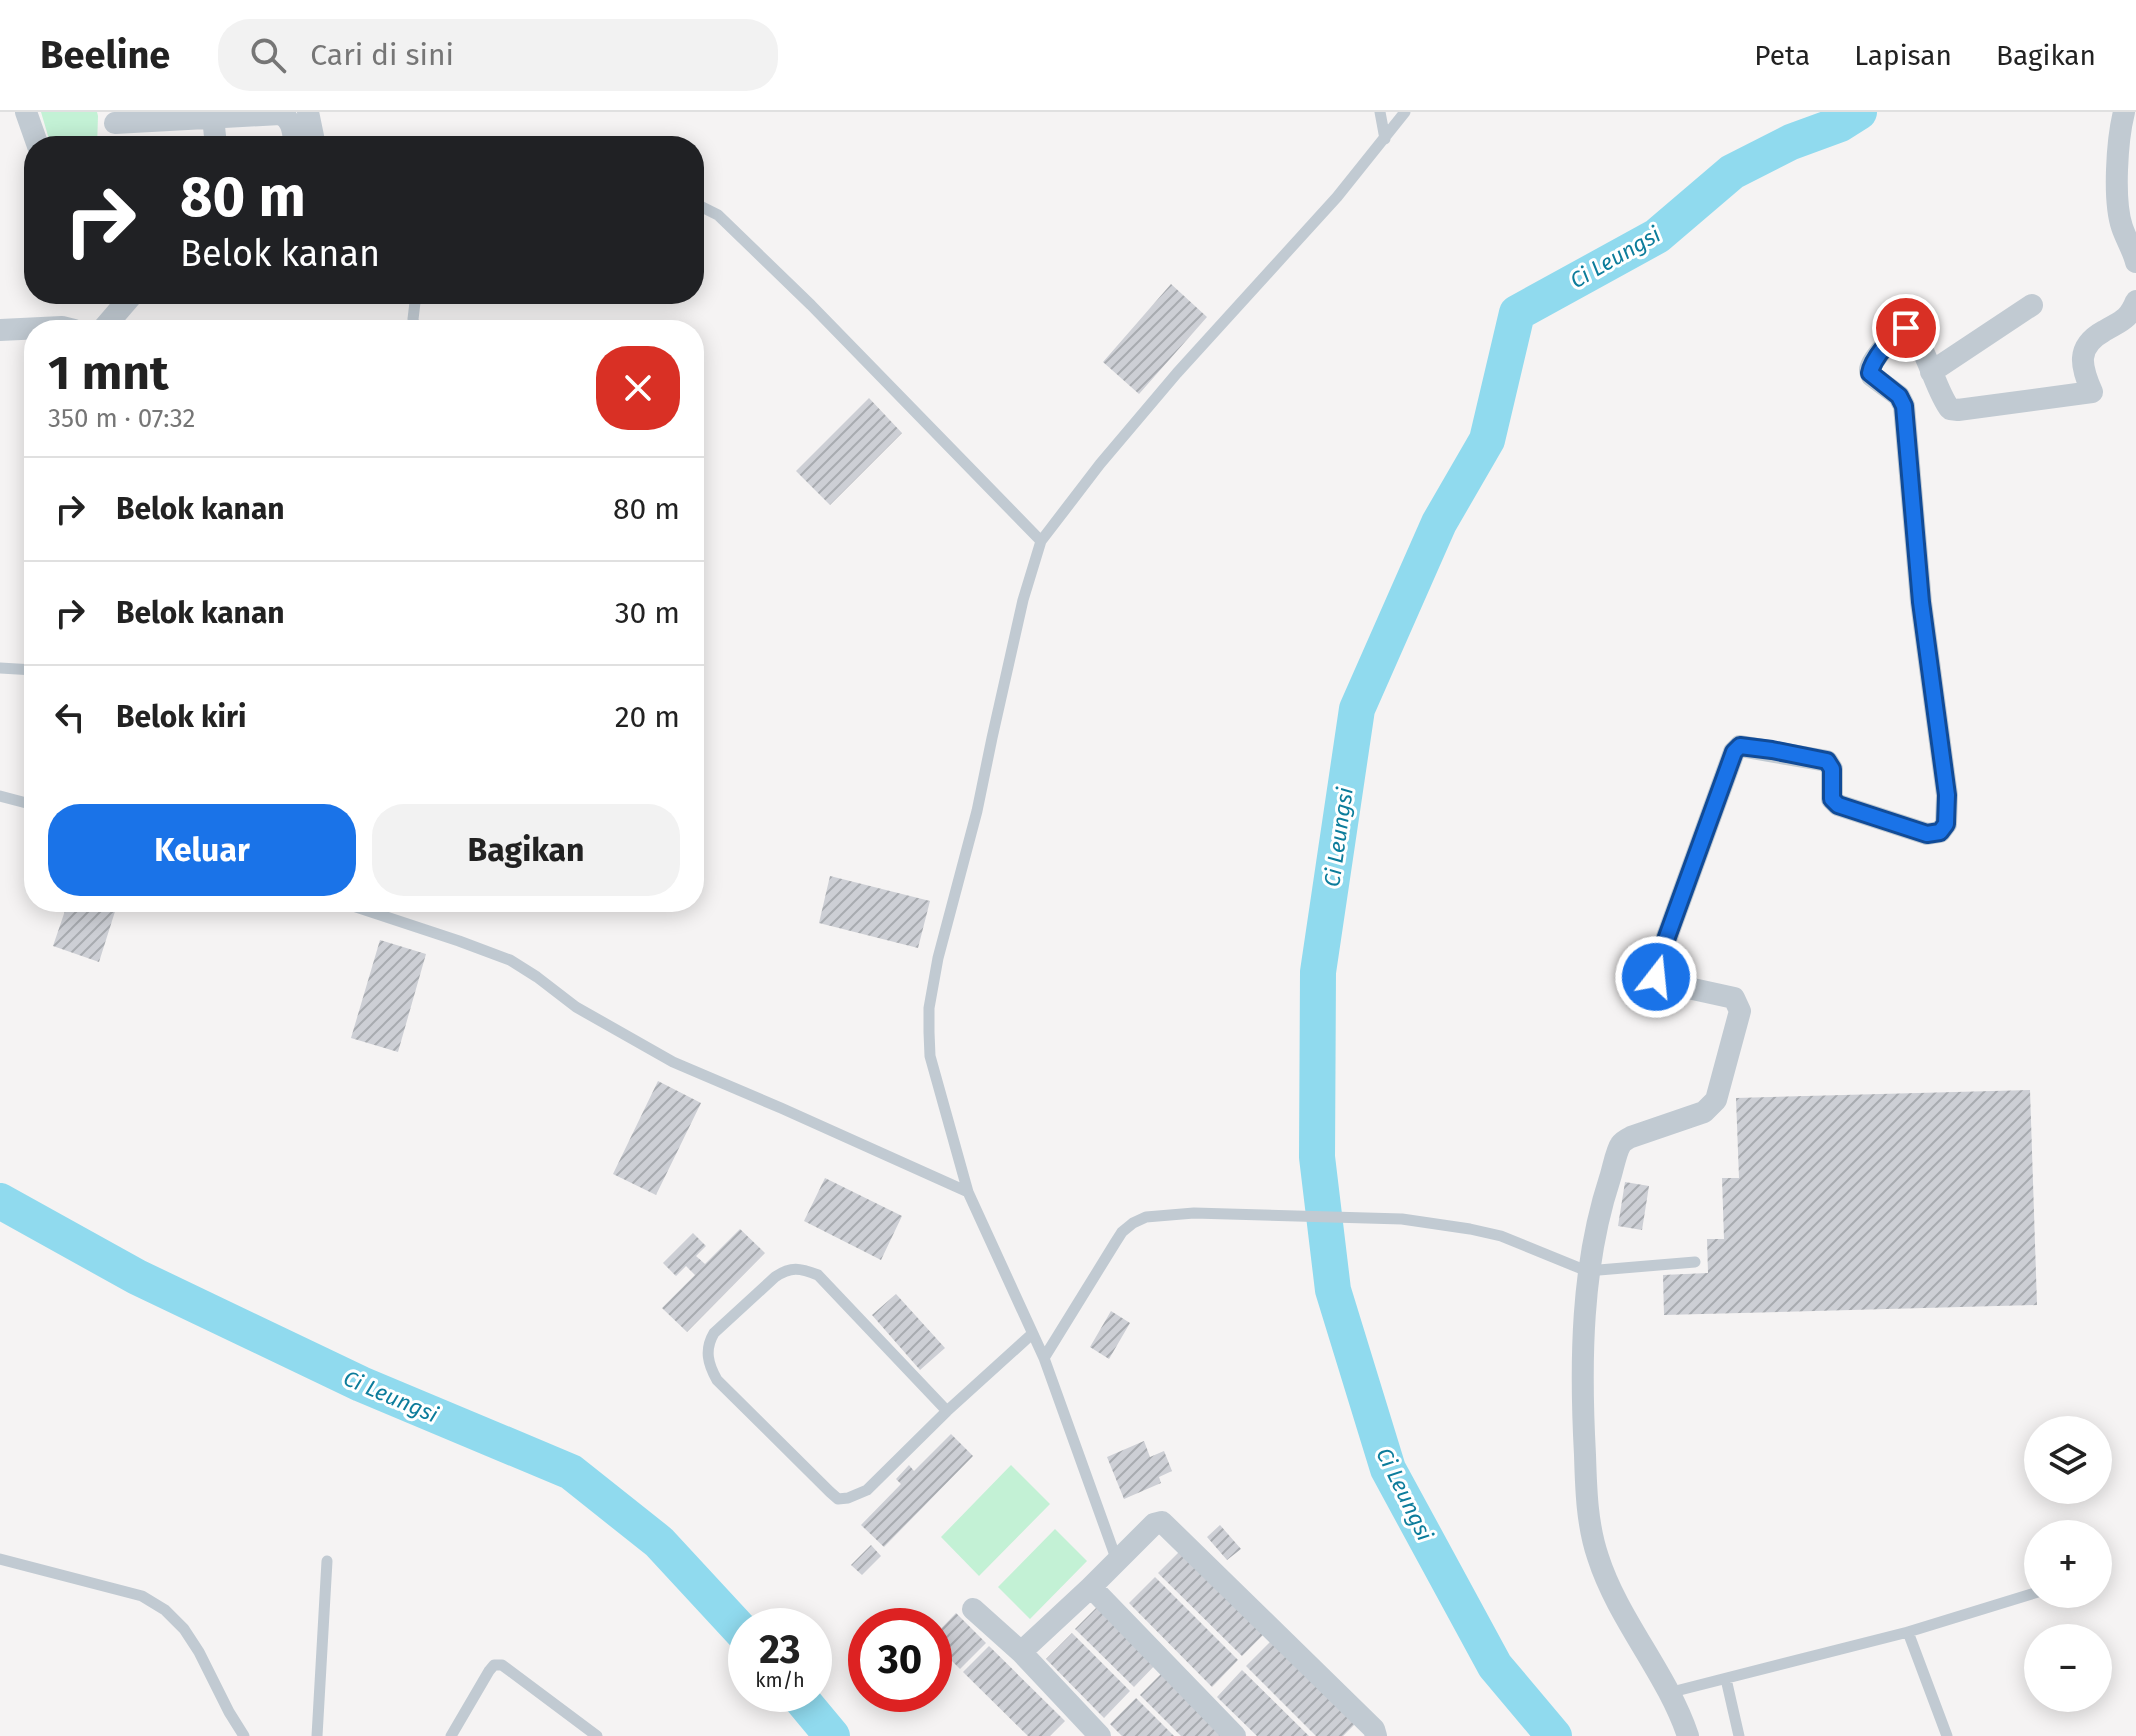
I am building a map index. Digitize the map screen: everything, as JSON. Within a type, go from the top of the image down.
[{"type":"street","points":[[26,112],[34,136]]},
{"type":"street","points":[[308,112],[313,136]]},
{"type":"street","points":[[2124,112],[2117,152],[2118,209],[2121,226],[2136,262]]},
{"type":"street","points":[[115,118],[280,114],[291,122],[293,136]]},
{"type":"street","points":[[213,117],[215,136]]},
{"type":"street","points":[[1688,1736],[1597,1556],[1590,1527],[1583,1410],[1587,1271],[1600,1208],[1621,1144],[1631,1137],[1704,1112],[1716,1100],[1740,1011],[1734,998],[1661,982],[1655,970],[1736,748],[1746,746],[1824,759],[1832,769],[1832,799],[1838,805],[1927,834],[1940,832],[1946,824],[1947,795],[1921,602],[1904,406],[1899,396],[1872,376],[1871,365],[1896,334],[1906,328],[1915,334],[1946,405],[1954,410],[2092,392],[2081,358],[2090,343],[2104,331],[2124,321],[2136,301]]},
{"type":"street","points":[[111,320],[124,304]]},
{"type":"street","points":[[1931,372],[2032,305]]},
{"type":"street","points":[[0,330],[24,329]]},
{"type":"street","points":[[1021,1652],[1154,1524],[1165,1523],[1261,1621],[1374,1729],[1376,1736]]},
{"type":"street","points":[[1091,1587],[1235,1736]]},
{"type":"street","points":[[973,1609],[1021,1652],[1100,1736]]},
{"type":"lane","points":[[1380,112],[1385,139]]},
{"type":"lane","points":[[1117,1562],[1044,1358],[968,1192],[930,1056],[929,1008],[938,958],[977,811],[1023,600],[1041,541],[1100,464],[1177,373],[1337,197],[1405,112]]},
{"type":"lane","points":[[704,208],[718,215],[811,305],[1041,541]]},
{"type":"lane","points":[[0,668],[24,669]]},
{"type":"lane","points":[[0,796],[24,802]]},
{"type":"lane","points":[[371,912],[510,960],[576,1007],[673,1062],[968,1192]]},
{"type":"lane","points":[[1044,1358],[1122,1232],[1146,1217],[1194,1213],[1402,1219],[1501,1236],[1587,1271],[1695,1262]]},
{"type":"lane","points":[[947,1411],[818,1275],[802,1269],[786,1269],[775,1277],[708,1342],[710,1368],[717,1380],[838,1499],[867,1490],[947,1411],[1032,1334]]},
{"type":"lane","points":[[0,1559],[142,1596],[165,1610],[184,1629],[199,1652],[244,1736]]},
{"type":"lane","points":[[317,1736],[327,1561]]},
{"type":"lane","points":[[1668,1693],[1908,1632],[2024,1596]]},
{"type":"lane","points":[[1908,1632],[1947,1736]]},
{"type":"lane","points":[[451,1736],[489,1671],[494,1665],[502,1665],[597,1736]]},
{"type":"lane","points":[[1726,1679],[1739,1736]]},
{"type":"green space","points":[[41,112],[97,112],[97,136],[48,136]]},
{"type":"green space","points":[[1011,1465],[1050,1504],[979,1576],[941,1537]]},
{"type":"green space","points":[[1055,1529],[1087,1561],[1030,1619],[998,1587]]},
{"type":"building","points":[[1171,284],[1207,317],[1139,394],[1103,362]]},
{"type":"building","points":[[869,398],[902,433],[830,505],[796,471]]},
{"type":"building","points":[[830,876],[930,901],[918,948],[819,923]]},
{"type":"building","points":[[65,912],[115,912],[99,962],[53,946]]},
{"type":"building","points":[[380,940],[426,954],[398,1052],[351,1038]]},
{"type":"building","points":[[658,1081],[701,1103],[656,1195],[613,1174]]},
{"type":"building","points":[[2030,1090],[2037,1305],[1664,1315],[1663,1275],[1708,1273],[1707,1239],[1724,1239],[1722,1178],[1739,1178],[1736,1098]]},
{"type":"building","points":[[825,1178],[902,1216],[881,1260],[804,1221]]},
{"type":"building","points":[[1625,1182],[1649,1186],[1642,1230],[1618,1226]]},
{"type":"building","points":[[740,1229],[765,1253],[687,1332],[662,1308],[695,1275],[686,1266],[676,1276],[663,1263],[693,1233],[706,1246],[696,1256],[705,1264]]},
{"type":"building","points":[[896,1294],[945,1348],[920,1370],[872,1315]]},
{"type":"building","points":[[1111,1311],[1130,1323],[1109,1359],[1090,1347]]},
{"type":"building","points":[[951,1434],[973,1456],[884,1547],[861,1525],[901,1484],[896,1479],[909,1465],[914,1471]]},
{"type":"building","points":[[1144,1441],[1150,1457],[1164,1451],[1172,1471],[1159,1477],[1161,1483],[1124,1499],[1107,1457]]},
{"type":"building","points":[[1220,1525],[1241,1549],[1227,1560],[1207,1537]]},
{"type":"building","points":[[871,1545],[881,1556],[862,1575],[851,1565]]},
{"type":"building","points":[[1184,1547],[1268,1630],[1242,1656],[1158,1573]]},
{"type":"building","points":[[1155,1577],[1238,1660],[1212,1687],[1129,1603]]},
{"type":"building","points":[[1101,1603],[1159,1661],[1134,1687],[1075,1629]]},
{"type":"building","points":[[956,1613],[986,1643],[960,1669],[952,1661],[952,1617]]},
{"type":"building","points":[[1072,1633],[1130,1691],[1104,1718],[1046,1659]]},
{"type":"building","points":[[1272,1640],[1356,1723],[1343,1736],[1316,1736],[1246,1666]]},
{"type":"building","points":[[989,1646],[1065,1721],[1050,1736],[1028,1736],[963,1672]]},
{"type":"building","points":[[1166,1669],[1234,1736],[1181,1736],[1140,1695]]},
{"type":"building","points":[[1242,1670],[1309,1736],[1257,1736],[1217,1697]]},
{"type":"building","points":[[1136,1698],[1174,1736],[1122,1736],[1110,1724]]},
{"type":"waterway","name":"Ci Leungsi","points":[[1554,1736],[1495,1666],[1388,1469],[1333,1290],[1317,1157],[1318,972],[1357,709],[1439,523],[1487,440],[1517,313],[1657,236],[1732,172],[1791,142],[1840,124],[1859,112]]},
{"type":"waterway","name":"Ci Leungsi","points":[[0,1201],[137,1277],[361,1384],[571,1472],[659,1542],[728,1617]]},
{"type":"waterway","name":"Ci Leungsi","points":[[812,1712],[832,1736]]},
{"type":"route","points":[[1656,977],[1655,970],[1736,748],[1746,746],[1824,759],[1832,769],[1834,803],[1927,834],[1940,832],[1946,824],[1947,795],[1921,602],[1904,406],[1899,396],[1870,373],[1871,365],[1896,334],[1906,328]]}]
